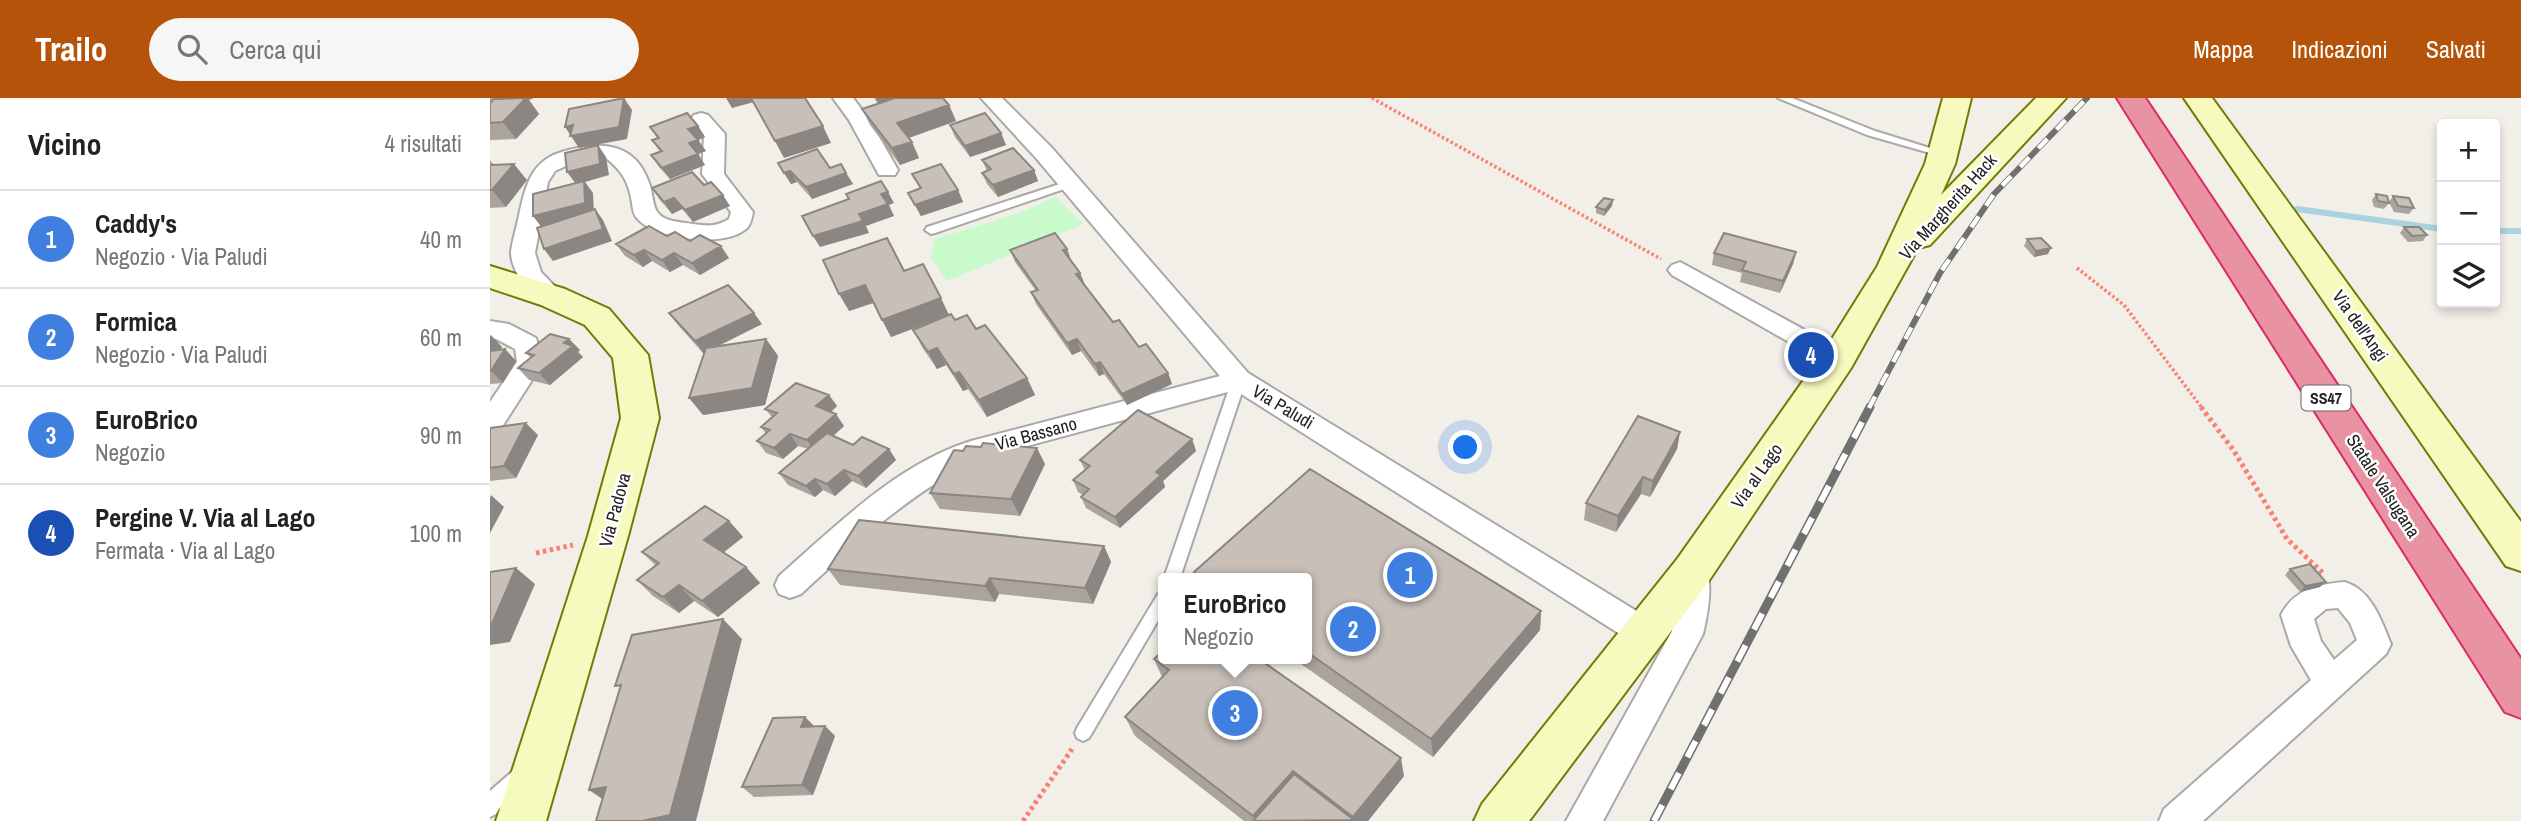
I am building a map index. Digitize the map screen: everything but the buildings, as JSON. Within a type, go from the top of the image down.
[{"type":"highway","name":"Statale Valsugana","points":[[2131,98],[2521,698]]},
{"type":"highway","name":"Statale Valsugana","points":[[2148,98],[2521,654]]},
{"type":"main road","name":"Via al Lago","points":[[1499,821],[1693,570],[1838,359],[1893,267],[1947,143],[1957,98]]},
{"type":"main road","name":"Via Margherita Hack","points":[[1893,267],[2009,140],[2052,98]]},
{"type":"main road","name":"Via dell'Angi","points":[[2198,98],[2521,554]]},
{"type":"main road","name":"Via Margherita Hack","points":[[1947,143],[2009,140]]},
{"type":"main road","name":"Via Padova","points":[[490,277],[553,297],[597,317],[630,355],[640,418],[608,536],[521,821]]},
{"type":"street","points":[[843,98],[866,117],[887,170]]},
{"type":"street","name":"Via Paludi","points":[[991,98],[1238,380],[1645,633]]},
{"type":"street","points":[[553,297],[530,275],[523,253],[537,182],[547,167],[569,156],[610,151],[621,159],[639,176],[645,214],[658,225],[707,233],[724,232],[739,223],[743,212],[713,174],[715,134],[701,119]]},
{"type":"street","points":[[1681,270],[1838,359]]},
{"type":"street","points":[[490,330],[500,330],[527,344],[530,363],[490,423]]},
{"type":"street","name":"Via Bassano","points":[[790,584],[853,529],[942,463],[971,451],[1238,380]]},
{"type":"street","points":[[1584,821],[1687,634],[1692,614],[1693,570]]},
{"type":"street","points":[[2177,821],[2375,644],[2363,615],[2345,595],[2319,597],[2297,615],[2307,646],[2331,683]]},
{"type":"lane","points":[[1783,98],[1871,133],[1947,143]]},
{"type":"lane","points":[[931,230],[1069,184]]},
{"type":"lane","points":[[1174,573],[1238,380]]},
{"type":"lane","points":[[1083,733],[1158,607]]},
{"type":"lane","points":[[490,808],[494,799],[523,772],[540,763]]},
{"type":"path","points":[[1372,98],[1681,270]]},
{"type":"path","points":[[2077,268],[2124,305],[2234,451],[2287,540],[2345,595]]},
{"type":"path","points":[[536,553],[580,543]]},
{"type":"path","points":[[1023,821],[1083,733]]},
{"type":"green space","points":[[1055,197],[1084,224],[947,281],[931,257],[935,239],[1022,212]]},
{"type":"waterway","points":[[2297,209],[2437,228]]},
{"type":"waterway","points":[[2500,231],[2521,231]]},
{"type":"railway","points":[[1869,408],[1940,273],[1994,194],[2087,98]]},
{"type":"railway","points":[[1654,821],[1870,407]]},
{"type":"place","name":"Pergine V. Via al Lago","points":[[1811,355]]},
{"type":"place","name":"Caddy's","points":[[1410,575]]},
{"type":"place","name":"Formica","points":[[1353,629]]},
{"type":"place","name":"EuroBrico","points":[[1235,713]]}]
